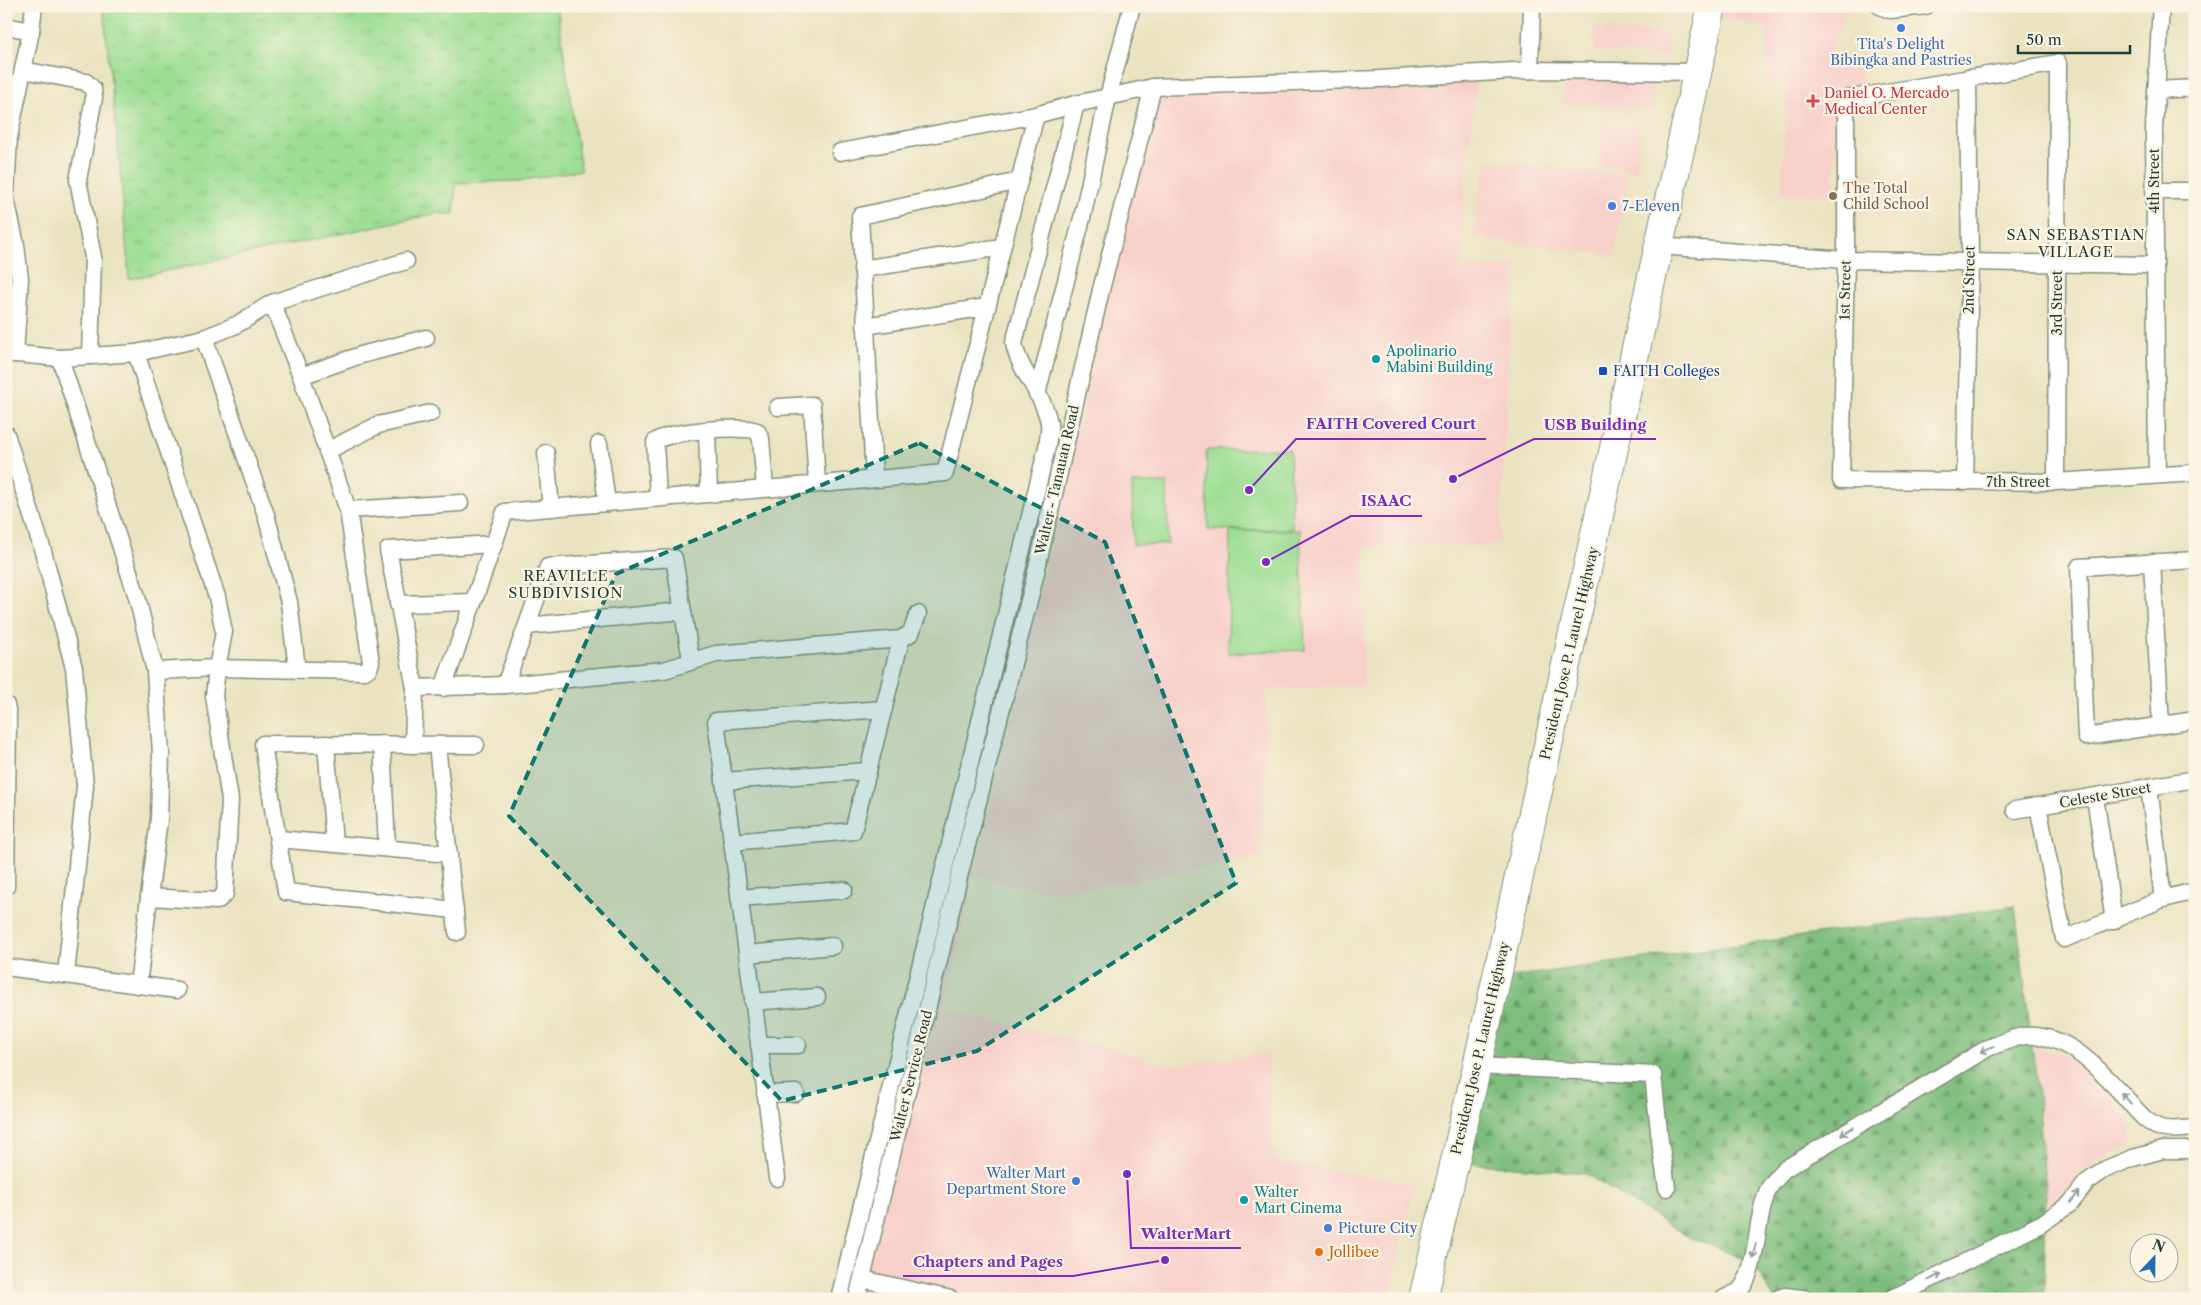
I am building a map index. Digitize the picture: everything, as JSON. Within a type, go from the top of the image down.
[{"type":"highway","name":"President Jose P. Laurel Highway","points":[[1423,1299],[1477,1066],[1712,6]]},
{"type":"street","points":[[6,192],[9,137],[34,6]]},
{"type":"street","points":[[1037,394],[1083,214],[1108,97],[1132,6]]},
{"type":"street","points":[[1530,70],[1532,6]]},
{"type":"street","points":[[1880,6],[1890,10],[1926,6]]},
{"type":"street","name":"4th Street","points":[[2157,475],[2154,129],[2161,6]]},
{"type":"street","points":[[6,26],[30,30]]},
{"type":"street","name":"3rd Street","points":[[1968,78],[2058,63],[2056,482]]},
{"type":"street","points":[[23,70],[86,82],[93,90],[94,98],[78,180],[93,257],[90,356]]},
{"type":"street","points":[[840,152],[1036,115],[1153,87],[1386,79],[1530,70],[1698,72]]},
{"type":"street","name":"1st Street","points":[[1841,480],[1846,260],[1846,99],[1968,78]]},
{"type":"street","name":"2nd Street","points":[[1965,482],[1970,261],[1968,78]]},
{"type":"street","name":"Walter - Tanauan Road","points":[[960,873],[1034,581],[1101,290],[1153,87]]},
{"type":"street","points":[[2156,90],[2195,88]]},
{"type":"street","points":[[839,1299],[1047,447],[1049,424],[1044,406],[1018,359],[1014,343],[1076,104]]},
{"type":"street","points":[[443,688],[505,512],[945,473],[1036,115]]},
{"type":"street","points":[[874,478],[860,216],[1019,181]]},
{"type":"street","points":[[2154,191],[2195,191]]},
{"type":"street","points":[[6,199],[16,246],[20,279],[11,354],[60,358],[136,354],[204,338],[236,325],[272,303],[406,260]]},
{"type":"street","points":[[1660,246],[1846,260],[2154,265]]},
{"type":"street","points":[[862,269],[1002,247]]},
{"type":"street","points":[[154,672],[217,668],[365,671],[369,668],[371,662],[348,510],[301,376],[272,303]]},
{"type":"street","points":[[865,326],[987,307]]},
{"type":"street","points":[[204,338],[266,515],[289,602],[297,669]]},
{"type":"street","points":[[301,376],[361,354],[426,338]]},
{"type":"street","points":[[136,354],[217,598],[224,632],[214,696],[230,800],[225,894],[217,901],[149,897]]},
{"type":"street","points":[[60,358],[137,597],[154,672],[161,753],[159,819],[138,985]]},
{"type":"street","points":[[778,407],[812,405],[817,483]]},
{"type":"street","points":[[326,451],[378,425],[431,413]]},
{"type":"street","points":[[658,498],[654,442],[662,437],[707,431],[745,428],[757,431],[761,439],[765,488]]},
{"type":"street","points":[[707,431],[709,493]]},
{"type":"street","points":[[6,434],[43,551],[74,668],[85,786],[66,975]]},
{"type":"street","points":[[599,444],[607,502]]},
{"type":"street","points":[[546,452],[551,508]]},
{"type":"street","name":"7th Street","points":[[1841,480],[2056,482],[2195,473]]},
{"type":"street","points":[[348,510],[460,503]]},
{"type":"street","points":[[413,745],[415,688],[388,550],[494,544]]},
{"type":"street","points":[[505,685],[548,568],[674,558],[691,660]]},
{"type":"street","points":[[2195,560],[2079,566],[2086,737],[2195,720]]},
{"type":"street","points":[[2152,562],[2160,726]]},
{"type":"street","points":[[398,604],[473,602]]},
{"type":"street","points":[[527,626],[682,611]]},
{"type":"street","points":[[415,688],[505,685],[664,670],[691,660],[716,654],[901,640],[911,633],[918,614]]},
{"type":"street","points":[[732,842],[854,830],[901,640]]},
{"type":"street","points":[[6,705],[8,715],[6,887]]},
{"type":"street","points":[[776,1178],[716,721],[884,709]]},
{"type":"street","points":[[454,910],[286,892],[263,744],[476,745]]},
{"type":"street","points":[[326,744],[334,843]]},
{"type":"street","points":[[382,744],[387,848]]},
{"type":"street","points":[[437,745],[457,932]]},
{"type":"street","points":[[724,781],[868,771]]},
{"type":"street","name":"Celeste Street","points":[[2014,810],[2195,779]]},
{"type":"street","points":[[2149,787],[2163,900]]},
{"type":"street","points":[[2095,796],[2114,921]]},
{"type":"street","points":[[2038,806],[2064,939],[2114,921],[2163,900],[2195,891]]},
{"type":"street","points":[[278,839],[449,854]]},
{"type":"street","name":"Walter Service Road","points":[[857,1299],[960,873]]},
{"type":"street","points":[[739,898],[844,890]]},
{"type":"street","points":[[747,954],[833,946]]},
{"type":"street","points":[[6,967],[177,990]]},
{"type":"street","points":[[753,1002],[817,997]]},
{"type":"street","points":[[1723,1299],[1741,1295],[1751,1263],[1762,1208],[1769,1188],[1784,1170],[1988,1048],[2024,1036],[2052,1039],[2079,1052],[2149,1122],[2162,1129],[2195,1128]]},
{"type":"street","points":[[759,1045],[798,1045]]},
{"type":"street","points":[[1477,1066],[1653,1075],[1667,1188]]},
{"type":"street","points":[[765,1094],[796,1093]]},
{"type":"street","points":[[2162,1129],[2162,1150]]},
{"type":"street","points":[[1891,1299],[2041,1224],[2070,1204],[2087,1182],[2106,1168],[2162,1150],[2195,1150]]},
{"type":"street","points":[[862,1279],[951,1299]]},
{"type":"street","points":[[1777,1299],[1785,1296],[1808,1299]]},
{"type":"highlighted area","points":[[919,443],[1105,542],[1236,883],[977,1051],[782,1101],[509,816],[616,574]]},
{"type":"shaded area","name":"Daniel O. Mercado Medical Center","points":[[1718,6],[1847,7],[1829,55],[1859,56],[1864,89],[1841,94],[1837,108],[1833,196],[1781,194],[1787,82],[1766,81],[1766,26],[1715,18]]},
{"type":"shaded area","points":[[1595,28],[1669,33],[1667,56],[1594,51]]},
{"type":"shaded area","points":[[1623,74],[1654,76],[1652,110],[1563,104],[1565,78],[1622,82]]},
{"type":"shaded area","points":[[1477,77],[1465,185],[1461,269],[1516,264],[1510,329],[1500,545],[1364,547],[1364,685],[1266,690],[1266,771],[1259,857],[1125,883],[1053,891],[1015,887],[975,874],[1109,293],[1158,92]]},
{"type":"shaded area","points":[[1604,123],[1642,128],[1636,171],[1599,166]]},
{"type":"shaded area","points":[[1488,161],[1629,175],[1615,256],[1474,238],[1478,195]]},
{"type":"shaded area","points":[[948,868],[975,874],[944,1009],[1080,1041],[1167,1066],[1269,1054],[1270,1137],[1278,1162],[1415,1184],[1388,1299],[835,1299]]},
{"type":"shaded area","points":[[2034,1046],[2062,1055],[2086,1073],[2101,1087],[2131,1123],[2132,1143],[2097,1160],[2076,1176],[2047,1207]]},
{"type":"green space","points":[[103,6],[557,6],[581,170],[519,181],[456,183],[454,214],[438,213],[129,279],[120,167]]},
{"type":"green space","points":[[1290,449],[1292,529],[1208,530],[1206,450]]},
{"type":"green space","points":[[1132,483],[1167,483],[1168,544],[1133,545]]},
{"type":"green space","points":[[1300,530],[1305,650],[1228,653],[1230,531]]},
{"type":"green space","points":[[2015,906],[2038,1094],[2046,1198],[2044,1299],[1774,1299],[1752,1262],[1687,1236],[1584,1173],[1455,1162],[1496,979]]},
{"type":"place","name":"Tita's Delight Bibingka and Pastries","points":[[1901,28]]},
{"type":"place","name":"Daniel O. Mercado Medical Center","points":[[1813,101]]},
{"type":"place","name":"The Total Child School","points":[[1833,196]]},
{"type":"place","name":"7-Eleven","points":[[1612,206]]},
{"type":"place","name":"Apolinario Mabini Building","points":[[1376,359]]},
{"type":"place","name":"FAITH Colleges","points":[[1603,371]]},
{"type":"place","name":"USB Building","points":[[1453,479]]},
{"type":"place","name":"FAITH Covered Court","points":[[1249,490]]},
{"type":"place","name":"ISAAC","points":[[1266,562]]},
{"type":"place","name":"WalterMart","points":[[1127,1174]]},
{"type":"place","name":"Walter Mart Department Store","points":[[1076,1181]]},
{"type":"place","name":"Walter Mart Cinema","points":[[1244,1200]]},
{"type":"place","name":"Picture City","points":[[1328,1228]]},
{"type":"place","name":"Jollibee","points":[[1319,1252]]},
{"type":"place","name":"Chapters and Pages","points":[[1165,1260]]},
{"type":"district","name":"SAN SEBASTIAN VILLAGE","points":[[2076,244]]},
{"type":"district","name":"REAVILLE SUBDIVISION","points":[[566,584]]}]
